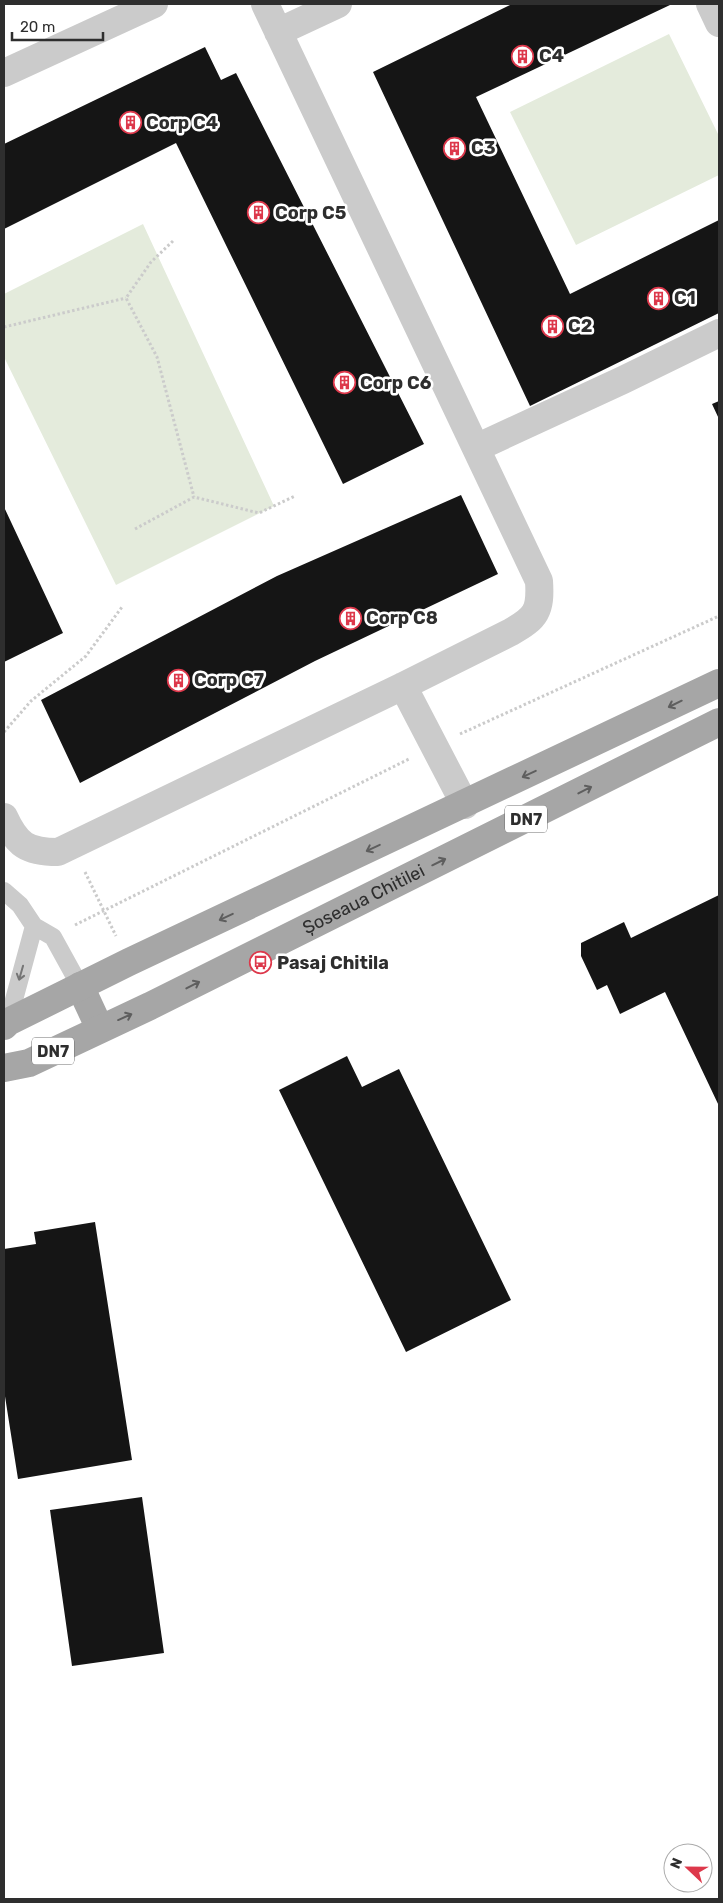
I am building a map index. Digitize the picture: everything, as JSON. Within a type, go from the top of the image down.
[{"type":"main road","name":"DN7","points":[[6,1024],[80,986],[719,683]]},
{"type":"main road","name":"Șoseaua Chitilei","points":[[4,1068],[28,1063],[150,1006],[719,722]]},
{"type":"main road","points":[[80,986],[100,1028]]},
{"type":"street","points":[[4,73],[154,4]]},
{"type":"street","points":[[4,817],[12,834],[21,844],[38,852],[58,852],[404,686],[511,632],[527,623],[538,612],[539,581],[265,4]]},
{"type":"street","points":[[278,32],[338,4]]},
{"type":"street","points":[[710,4],[719,23]]},
{"type":"street","points":[[476,448],[719,334]]},
{"type":"street","points":[[404,686],[465,804]]},
{"type":"lane","points":[[4,891],[20,905],[34,926],[53,936],[80,986]]},
{"type":"lane","points":[[6,1024],[34,926]]},
{"type":"path","points":[[4,327],[126,298],[151,262],[173,242]]},
{"type":"path","points":[[126,298],[157,357],[194,497]]},
{"type":"path","points":[[135,529],[194,497],[259,513],[295,496]]},
{"type":"path","points":[[4,732],[30,701],[86,656],[122,607]]},
{"type":"path","points":[[53,936],[104,911],[72,846]]},
{"type":"green space","points":[[669,34],[719,136],[719,175],[576,245],[510,112]]},
{"type":"green space","points":[[143,224],[274,506],[116,585],[4,357],[4,294]]},
{"type":"building","points":[[512,4],[670,5],[476,97],[570,294],[719,220],[719,313],[530,406],[373,72]]},
{"type":"building","points":[[205,47],[221,80],[236,73],[424,444],[343,484],[176,143],[4,229],[4,144]]},
{"type":"building","points":[[719,401],[719,419],[712,404]]},
{"type":"building","points":[[461,495],[498,574],[315,661],[80,783],[41,700],[277,576]]},
{"type":"building","points":[[4,507],[63,633],[4,662]]},
{"type":"building","points":[[719,895],[719,1106],[665,992],[620,1014],[607,985],[597,990],[581,956],[581,943],[624,922],[631,938]]},
{"type":"building","points":[[347,1056],[362,1087],[399,1069],[511,1300],[406,1352],[279,1090]]},
{"type":"building","points":[[95,1222],[132,1460],[18,1479],[4,1390],[4,1249],[36,1244],[34,1232]]},
{"type":"building","points":[[142,1497],[164,1653],[72,1666],[50,1510]]},
{"type":"place","name":"C4","points":[[523,56]]},
{"type":"place","name":"Corp C4","points":[[130,123]]},
{"type":"place","name":"C3","points":[[455,148]]},
{"type":"place","name":"Corp C5","points":[[259,213]]},
{"type":"place","name":"C1","points":[[658,298]]},
{"type":"place","name":"C2","points":[[552,326]]},
{"type":"place","name":"Corp C6","points":[[344,383]]},
{"type":"place","name":"Corp C8","points":[[350,618]]},
{"type":"place","name":"Corp C7","points":[[178,680]]},
{"type":"place","name":"Pasaj Chitila","points":[[261,963]]}]
